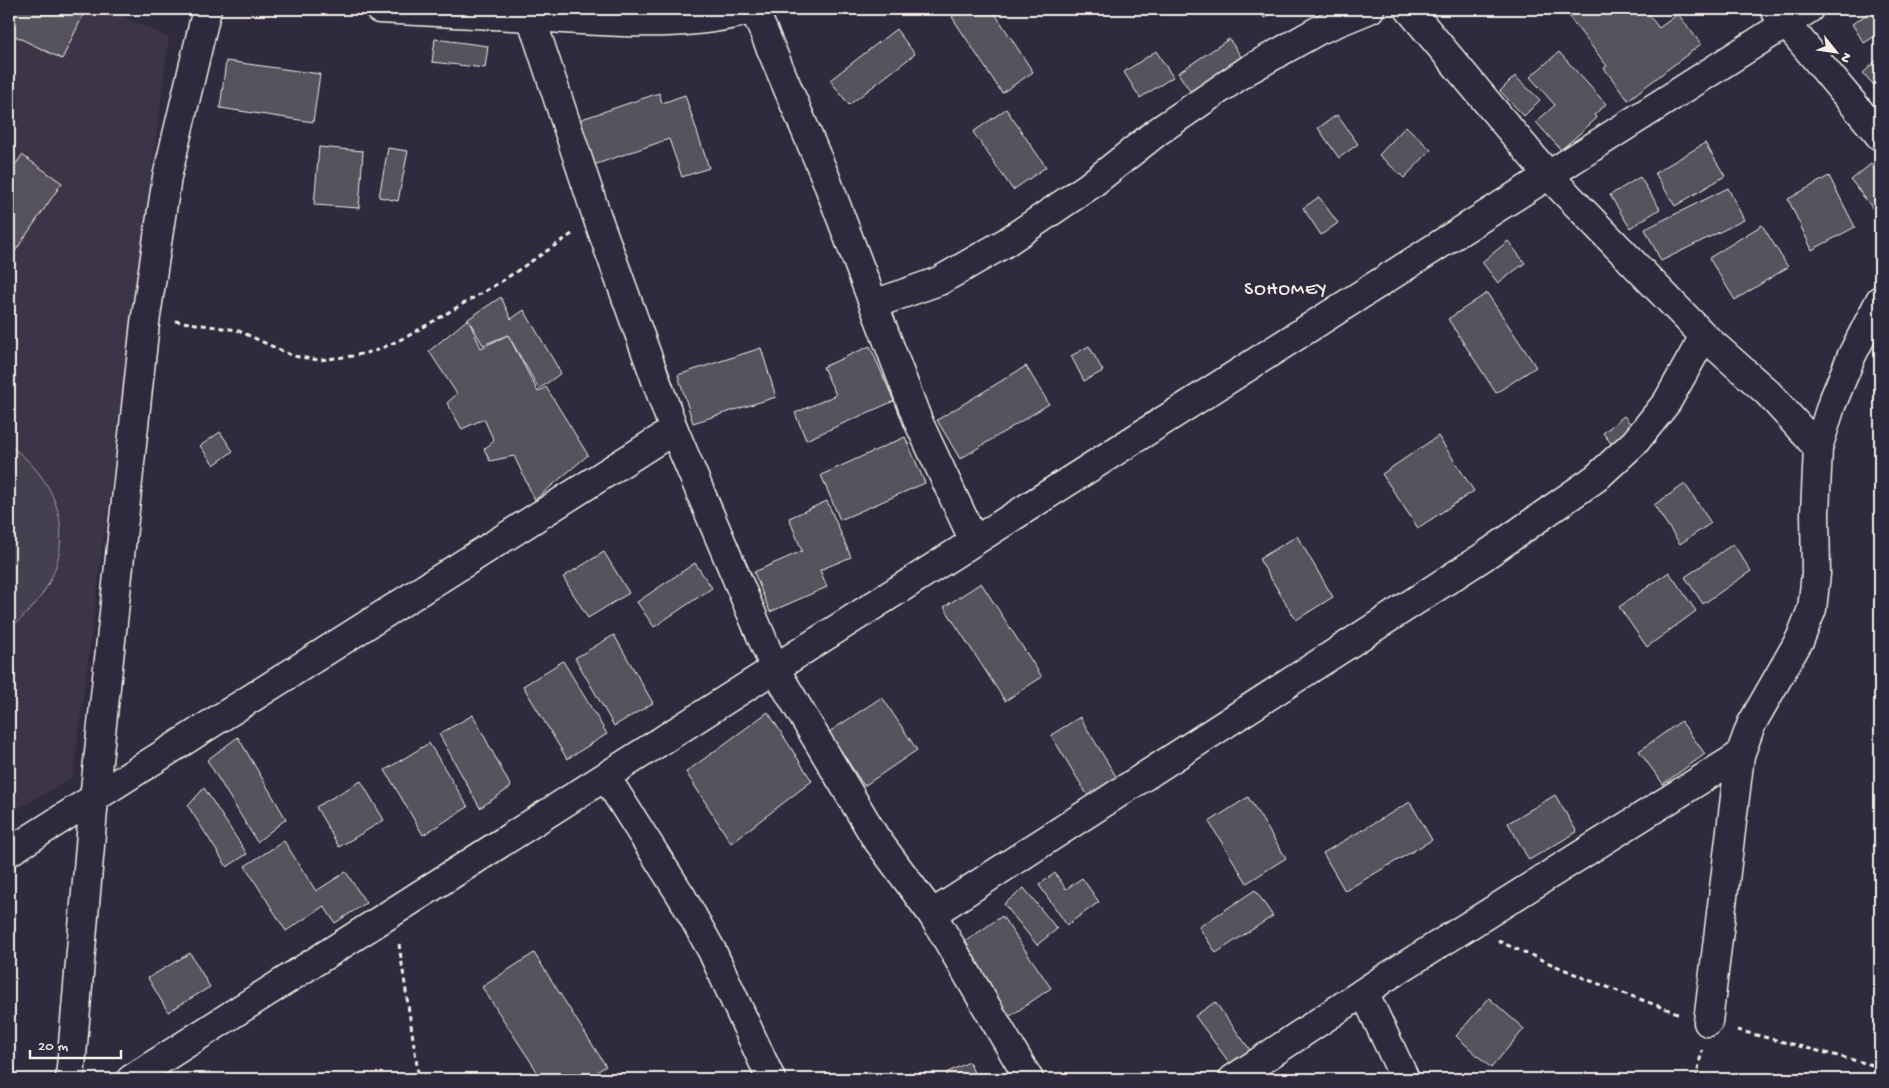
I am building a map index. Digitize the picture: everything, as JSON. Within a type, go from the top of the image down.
[{"type":"street","points":[[70,1079],[94,799],[145,322],[167,177],[207,9]]},
{"type":"street","points":[[379,9],[615,23],[678,22],[721,17],[754,9],[795,102],[918,421],[974,542]]},
{"type":"street","points":[[874,304],[940,281],[1005,243],[1089,186],[1157,132],[1248,70],[1318,30],[1370,9]]},
{"type":"street","points":[[1409,9],[1548,175],[1704,336],[1768,393],[1818,448]]},
{"type":"street","points":[[131,1079],[1548,175],[1780,16],[1809,9]]},
{"type":"street","points":[[1780,16],[1880,136]]},
{"type":"street","points":[[531,17],[597,217],[674,430],[775,669],[875,837],[932,914],[1029,1079]]},
{"type":"street","points":[[1708,1022],[1740,755],[1756,717],[1800,639],[1812,609],[1816,574],[1815,513],[1818,448],[1831,406],[1852,355],[1880,300]]},
{"type":"street","points":[[932,914],[1483,558],[1596,478],[1636,442],[1667,402],[1704,336]]},
{"type":"street","points":[[9,852],[674,430]]},
{"type":"street","points":[[1233,1079],[1466,926],[1740,755]]},
{"type":"street","points":[[606,777],[686,904],[716,960],[771,1079]]},
{"type":"street","points":[[1364,992],[1405,1079]]},
{"type":"path","points":[[145,322],[184,321],[237,330],[293,356],[319,360],[353,356],[378,350],[408,336],[502,281],[597,217]]},
{"type":"path","points":[[398,909],[400,960],[419,1079]]},
{"type":"path","points":[[1466,926],[1591,981],[1708,1022],[1880,1067]]},
{"type":"shaded area","points":[[9,9],[108,9],[169,38],[73,777],[9,814]]},
{"type":"shaded area","points":[[9,446],[31,464],[50,491],[58,512],[61,534],[59,556],[52,576],[41,596],[27,613],[9,628]]},
{"type":"building","points":[[9,9],[86,9],[62,59],[9,33]]},
{"type":"building","points":[[963,9],[992,9],[1033,72],[1002,93],[952,17]]},
{"type":"building","points":[[1259,9],[1280,9],[1264,18]]},
{"type":"building","points":[[1563,9],[1644,9],[1659,28],[1678,14],[1701,44],[1628,100],[1604,68],[1607,66]]},
{"type":"building","points":[[1875,9],[1880,9],[1880,33],[1864,43],[1852,24]]},
{"type":"building","points":[[896,29],[915,54],[849,105],[830,80]]},
{"type":"building","points":[[435,39],[488,46],[485,68],[432,62]]},
{"type":"building","points":[[1229,39],[1247,65],[1196,100],[1178,73]]},
{"type":"building","points":[[1156,51],[1173,77],[1140,98],[1124,72]]},
{"type":"building","points":[[1559,52],[1606,104],[1594,115],[1597,118],[1561,150],[1536,122],[1555,105],[1530,77]]},
{"type":"building","points":[[1880,57],[1880,92],[1863,73]]},
{"type":"building","points":[[226,61],[320,74],[313,122],[220,108]]},
{"type":"building","points":[[1515,76],[1540,100],[1524,116],[1500,91]]},
{"type":"building","points":[[659,93],[662,103],[685,95],[709,168],[682,177],[669,139],[585,168],[570,123]]},
{"type":"building","points":[[1006,109],[1046,167],[1013,190],[973,132]]},
{"type":"building","points":[[1337,115],[1358,144],[1339,158],[1318,128]]},
{"type":"building","points":[[1406,126],[1431,150],[1404,178],[1379,155]]},
{"type":"building","points":[[1705,143],[1725,176],[1675,206],[1655,173]]},
{"type":"building","points":[[319,147],[363,151],[359,208],[314,205]]},
{"type":"building","points":[[388,148],[408,151],[398,201],[379,197]]},
{"type":"building","points":[[22,155],[62,183],[9,260],[9,174]]},
{"type":"building","points":[[1871,164],[1880,176],[1880,218],[1851,180]]},
{"type":"building","points":[[1829,176],[1855,227],[1812,250],[1788,199]]},
{"type":"building","points":[[1640,177],[1660,209],[1630,228],[1610,195]]},
{"type":"building","points":[[1728,188],[1744,220],[1661,261],[1645,229]]},
{"type":"building","points":[[1319,197],[1338,223],[1321,235],[1303,208]]},
{"type":"building","points":[[1762,225],[1788,267],[1735,300],[1709,258]]},
{"type":"building","points":[[1508,241],[1525,263],[1498,283],[1482,262]]},
{"type":"building","points":[[1487,293],[1536,367],[1496,393],[1448,319]]},
{"type":"building","points":[[501,297],[511,319],[524,310],[561,373],[539,389],[508,335],[483,345],[468,319]]},
{"type":"building","points":[[468,319],[481,348],[508,335],[538,392],[546,387],[588,455],[535,500],[514,456],[490,461],[484,449],[494,441],[484,419],[462,429],[447,403],[457,394],[429,351]]},
{"type":"building","points":[[870,346],[894,401],[806,440],[795,413],[836,395],[823,367]]},
{"type":"building","points":[[1089,346],[1103,371],[1084,381],[1071,356]]},
{"type":"building","points":[[761,348],[776,397],[693,423],[678,375]]},
{"type":"building","points":[[1026,366],[1049,404],[960,459],[937,420]]},
{"type":"building","points":[[1624,416],[1638,433],[1617,451],[1603,433]]},
{"type":"building","points":[[220,432],[233,451],[214,465],[200,446]]},
{"type":"building","points":[[1438,436],[1474,491],[1418,528],[1382,474]]},
{"type":"building","points":[[905,437],[925,483],[840,520],[821,475]]},
{"type":"building","points":[[1685,484],[1711,523],[1680,544],[1654,505]]},
{"type":"building","points":[[827,501],[851,557],[820,570],[827,587],[770,612],[754,572],[802,551],[789,518]]},
{"type":"building","points":[[1297,536],[1333,597],[1296,620],[1259,559]]},
{"type":"building","points":[[1733,544],[1751,571],[1703,604],[1685,577]]},
{"type":"building","points":[[604,552],[629,593],[588,618],[563,577]]},
{"type":"building","points":[[695,563],[712,588],[654,627],[637,602]]},
{"type":"building","points":[[1669,572],[1696,611],[1647,647],[1619,607]]},
{"type":"building","points":[[981,583],[1042,677],[1005,701],[944,607]]},
{"type":"building","points":[[614,635],[653,703],[614,726],[575,658]]},
{"type":"building","points":[[563,661],[607,734],[567,759],[523,686]]},
{"type":"building","points":[[882,697],[917,750],[864,786],[829,732]]},
{"type":"building","points":[[768,712],[812,781],[731,843],[686,772]]},
{"type":"building","points":[[473,715],[511,787],[480,808],[439,734]]},
{"type":"building","points":[[1080,717],[1117,778],[1088,796],[1051,735]]},
{"type":"building","points":[[1681,721],[1705,754],[1663,784],[1639,751]]},
{"type":"building","points":[[238,737],[286,819],[257,842],[207,760]]},
{"type":"building","points":[[429,743],[468,807],[423,835],[385,770]]},
{"type":"building","points":[[361,781],[384,820],[339,847],[316,807]]},
{"type":"building","points":[[204,788],[247,854],[227,867],[188,806]]},
{"type":"building","points":[[1555,795],[1577,832],[1529,860],[1508,823]]},
{"type":"building","points":[[1248,797],[1286,858],[1247,883],[1209,822]]},
{"type":"building","points":[[1410,802],[1432,840],[1345,891],[1323,853]]},
{"type":"building","points":[[284,841],[316,891],[346,872],[366,903],[335,923],[324,906],[286,931],[245,866]]},
{"type":"building","points":[[1055,873],[1066,889],[1082,878],[1099,902],[1067,925],[1039,885]]},
{"type":"building","points":[[1024,888],[1057,929],[1037,945],[1004,904]]},
{"type":"building","points":[[1255,890],[1273,916],[1216,953],[1199,927]]},
{"type":"building","points":[[1002,916],[1051,988],[1009,1017],[960,945]]},
{"type":"building","points":[[190,953],[210,987],[168,1012],[148,978]]},
{"type":"building","points":[[534,953],[606,1066],[586,1079],[542,1079],[482,987]]},
{"type":"building","points":[[1489,998],[1524,1029],[1491,1068],[1456,1036]]},
{"type":"building","points":[[1215,1002],[1251,1051],[1231,1065],[1195,1016]]},
{"type":"building","points":[[969,1062],[977,1079],[949,1079],[946,1073]]},
{"type":"district","name":"SOHOMEY","points":[[1286,287]]}]
